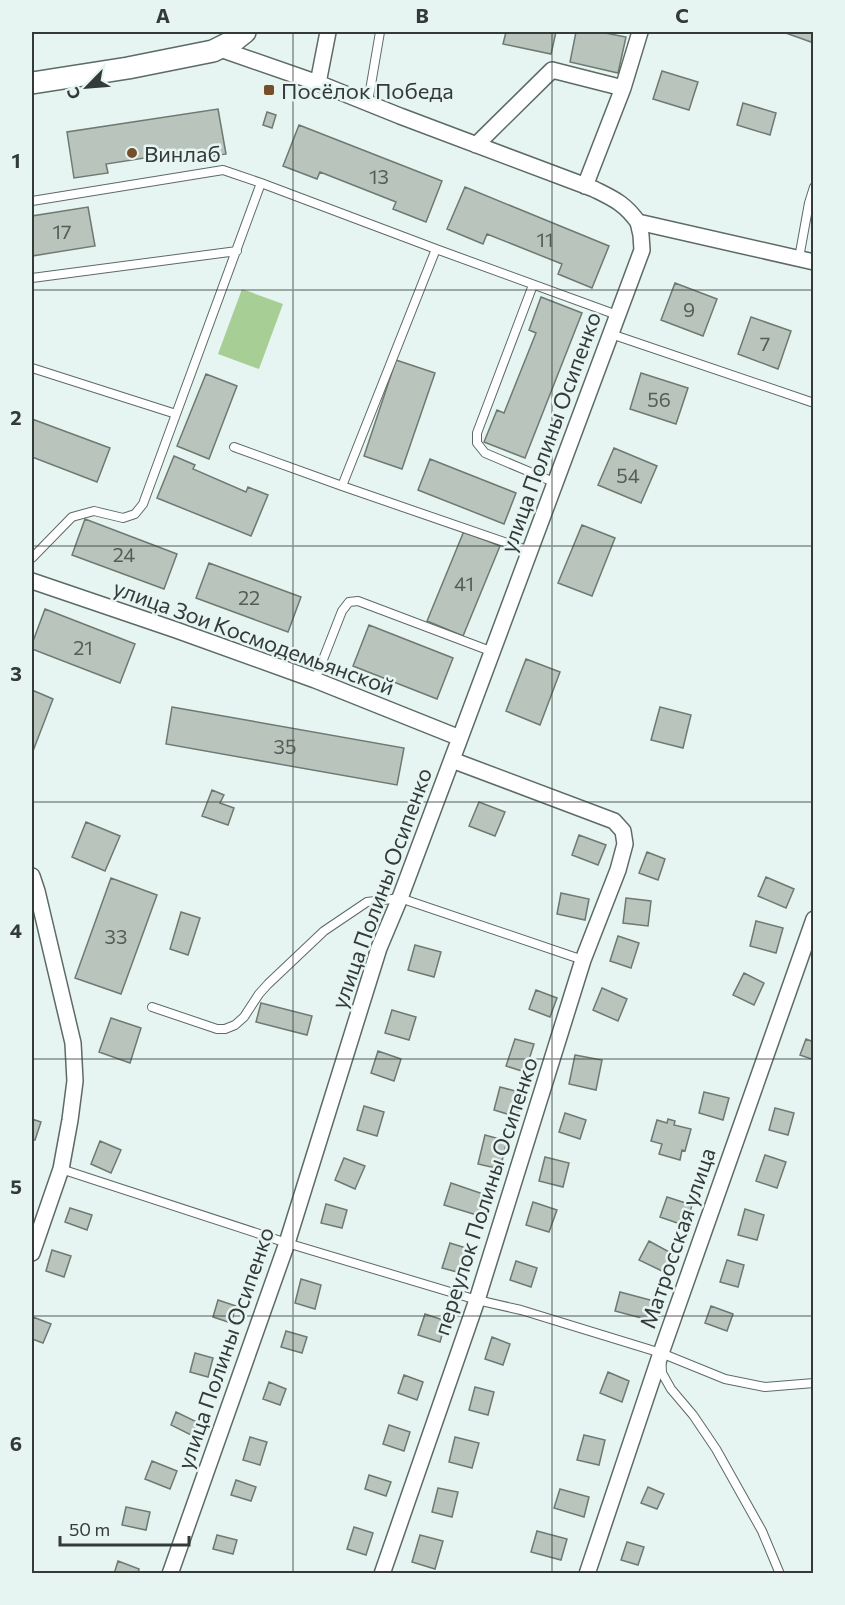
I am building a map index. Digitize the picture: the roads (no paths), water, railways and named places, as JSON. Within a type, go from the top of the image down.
[{"type":"main road","points":[[32,83],[128,68],[220,49],[245,32]]},
{"type":"street","points":[[318,83],[328,32]]},
{"type":"street","points":[[585,186],[623,88],[640,32]]},
{"type":"street","points":[[220,49],[318,83],[594,189],[628,209],[638,222],[806,260]]},
{"type":"street","points":[[476,145],[552,69],[623,88]]},
{"type":"street","name":"улица Полины Осипенко","points":[[170,1574],[287,1243],[379,948],[493,652],[642,250],[638,222]]},
{"type":"street","name":"улица Зои Космодемьянской","points":[[32,581],[315,680],[460,738]]},
{"type":"street","name":"переулок Полины Осипенко","points":[[382,1574],[477,1300],[583,960],[618,870],[625,844],[623,831],[614,821],[452,760]]},
{"type":"street","points":[[32,876],[73,1043],[75,1081],[61,1169],[32,1253]]},
{"type":"street","name":"Матросская улица","points":[[587,1574],[661,1353],[813,919]]},
{"type":"lane","points":[[368,102],[380,32]]},
{"type":"lane","points":[[32,201],[222,170],[617,315]]},
{"type":"lane","points":[[32,558],[72,517],[94,511],[123,518],[135,514],[143,504],[261,183]]},
{"type":"lane","points":[[806,260],[809,203],[813,187]]},
{"type":"lane","points":[[342,486],[436,249]]},
{"type":"lane","points":[[32,278],[237,251]]},
{"type":"lane","points":[[533,285],[477,433],[477,443],[485,453],[556,483]]},
{"type":"lane","points":[[611,334],[813,403]]},
{"type":"lane","points":[[32,368],[176,414]]},
{"type":"lane","points":[[234,447],[530,551]]},
{"type":"lane","points":[[315,680],[342,611],[349,602],[358,601],[493,652]]},
{"type":"lane","points":[[152,1007],[217,1029],[235,1025],[244,1017],[268,984],[324,931],[367,902],[400,898],[583,960]]},
{"type":"lane","points":[[61,1169],[287,1243],[661,1353],[725,1378],[765,1387],[813,1383]]},
{"type":"lane","points":[[661,1353],[662,1373],[671,1389],[693,1415],[716,1449],[762,1532],[780,1574]]},
{"type":"place","name":"Посёлок Победа","points":[[269,90]]},
{"type":"place","name":"Винлаб","points":[[132,153]]}]
